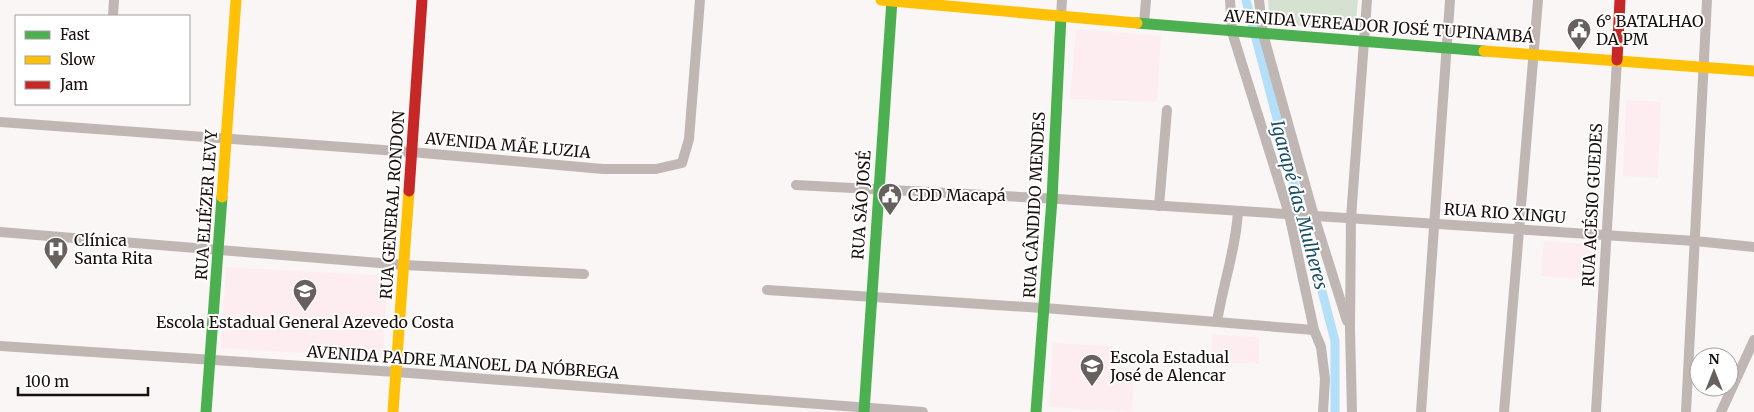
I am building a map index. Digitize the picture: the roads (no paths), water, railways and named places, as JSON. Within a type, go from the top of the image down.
[{"type":"street","points":[[113,15],[114,0]]},
{"type":"street","name":"RUA ELIÉZER LEVY","points":[[206,412],[236,0]]},
{"type":"street","name":"RUA GENERAL RONDON","points":[[393,412],[422,0]]},
{"type":"street","name":"AVENIDA MÃE LUZIA","points":[[0,122],[411,152],[604,169],[656,169],[682,163],[689,140],[700,0]]},
{"type":"street","name":"AVENIDA VEREADOR JOSÉ TUPINAMBÁ","points":[[889,0],[1235,32],[1364,40],[1754,71]]},
{"type":"street","name":"RUA SÃO JOSÉ","points":[[864,409],[889,0]]},
{"type":"street","name":"RUA CÂNDIDO MENDES","points":[[1036,412],[1055,199],[1062,0]]},
{"type":"street","points":[[1144,24],[1146,0]]},
{"type":"street","points":[[1230,0],[1235,32],[1290,214],[1314,330],[1324,361],[1323,412]]},
{"type":"street","points":[[1259,0],[1260,34],[1309,216],[1350,329]]},
{"type":"street","points":[[1352,412],[1350,329],[1351,218],[1367,0]]},
{"type":"street","points":[[1421,412],[1436,224],[1450,0]]},
{"type":"street","points":[[1504,412],[1538,0]]},
{"type":"street","name":"RUA ACÉSIO GUEDES","points":[[1596,412],[1620,0]]},
{"type":"street","points":[[1686,412],[1707,0]]},
{"type":"street","points":[[1159,206],[1167,110]]},
{"type":"street","points":[[796,185],[1055,199],[1309,216]]},
{"type":"street","points":[[1217,322],[1222,289],[1234,252],[1238,211]]},
{"type":"street","name":"RUA RIO XINGU","points":[[1309,216],[1695,241],[1754,247]]},
{"type":"street","points":[[0,232],[404,265],[584,274]]},
{"type":"street","points":[[767,290],[1044,308],[1314,330]]},
{"type":"street","points":[[1721,412],[1754,340]]},
{"type":"street","name":"AVENIDA PADRE MANOEL DA NÓBREGA","points":[[0,346],[396,372],[923,412]]},
{"type":"waterway","name":"Igarapé das Mulheres","points":[[1246,0],[1335,341],[1335,412]]},
{"type":"place","name":"6° BATALHAO DA PM","points":[[1579,51]]},
{"type":"place","name":"CDD Macapá","points":[[890,216]]},
{"type":"place","name":"Clínica Santa Rita","points":[[56,270]]},
{"type":"place","name":"Escola Estadual General Azevedo Costa","points":[[305,312]]},
{"type":"place","name":"Escola Estadual José de Alencar","points":[[1092,387]]}]
